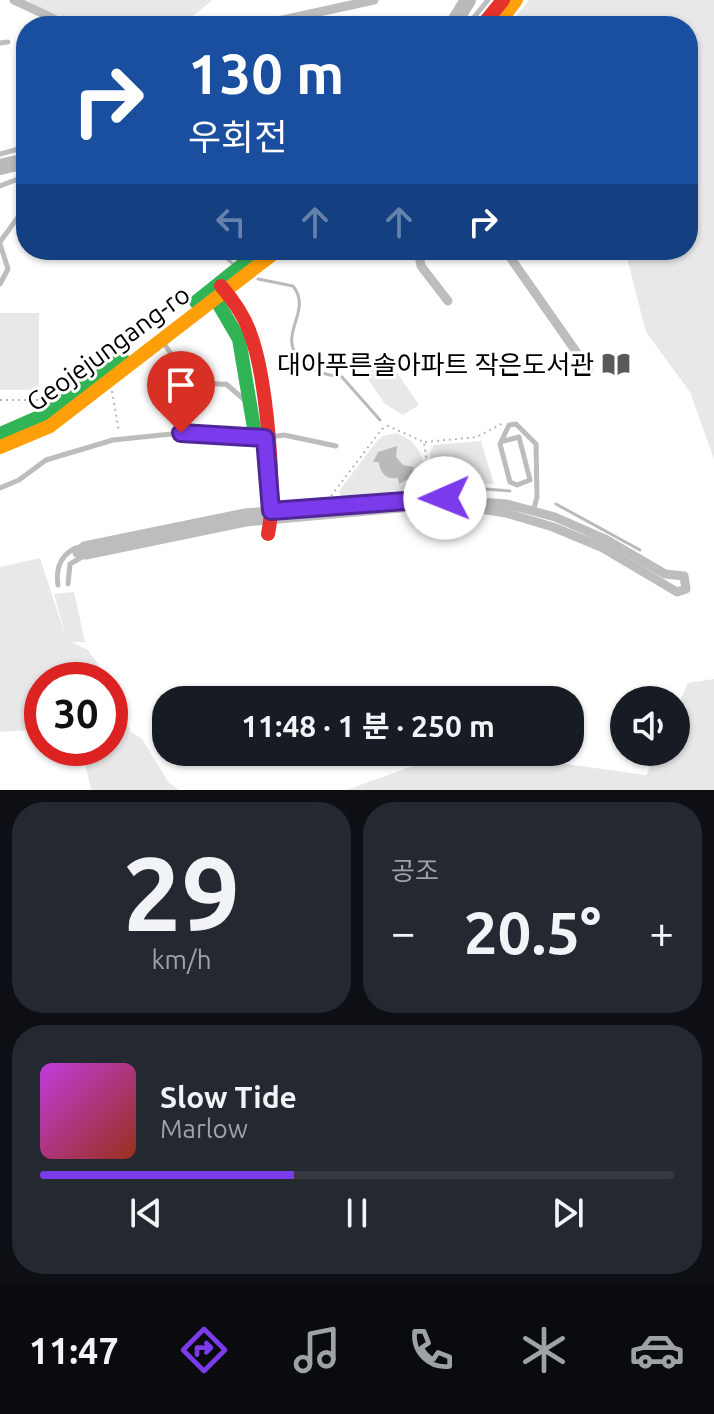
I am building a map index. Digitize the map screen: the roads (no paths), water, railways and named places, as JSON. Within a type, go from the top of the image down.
[{"type":"main road","points":[[490,16],[503,0]]},
{"type":"main road","points":[[504,16],[516,0]]},
{"type":"main road","name":"Geojejungang-ro","points":[[0,447],[50,426],[222,296],[253,260]]},
{"type":"main road","points":[[222,296],[233,290],[241,279],[265,260]]},
{"type":"main road","points":[[222,296],[243,344],[251,405],[260,439]]},
{"type":"main road","points":[[222,296],[244,317],[255,353],[267,516]]},
{"type":"main road","name":"Geojejungang-ro","points":[[0,434],[44,415],[222,296]]},
{"type":"street","points":[[14,0],[48,16]]},
{"type":"street","points":[[300,16],[374,0]]},
{"type":"street","points":[[420,260],[421,266],[448,301]]},
{"type":"street","points":[[512,260],[589,370]]},
{"type":"street","points":[[85,550],[267,516],[423,506],[468,507],[532,516],[605,539],[665,574],[681,574],[687,579],[686,589],[677,592],[601,547],[532,516]]},
{"type":"lane","points":[[475,16],[488,0]]},
{"type":"lane","points":[[0,43],[8,42]]},
{"type":"lane","points":[[0,284],[8,269],[0,243],[16,220]]},
{"type":"lane","points":[[162,340],[191,378],[208,385],[226,384],[251,405]]},
{"type":"lane","points":[[504,441],[519,437],[530,480],[517,485],[510,482],[500,444],[509,425],[521,428],[538,448],[532,516]]},
{"type":"lane","points":[[0,488],[19,480],[46,460],[120,439],[181,433],[260,439],[284,435],[336,446]]},
{"type":"lane","points":[[58,585],[57,570],[63,558],[72,549],[85,550]]},
{"type":"lane","points":[[68,584],[70,564],[85,550]]},
{"type":"waterway","points":[[458,16],[468,0]]},
{"type":"waterway","points":[[0,167],[16,163]]},
{"type":"waterway","points":[[228,260],[232,263]]},
{"type":"waterway","points":[[258,279],[293,286],[299,305],[292,333],[294,352],[316,370],[342,377],[380,420]]},
{"type":"waterway","points":[[436,485],[510,491]]},
{"type":"waterway","points":[[556,504],[640,550]]},
{"type":"place","name":"대아푸른솔아파트 작은도서관","points":[[616,364]]}]
